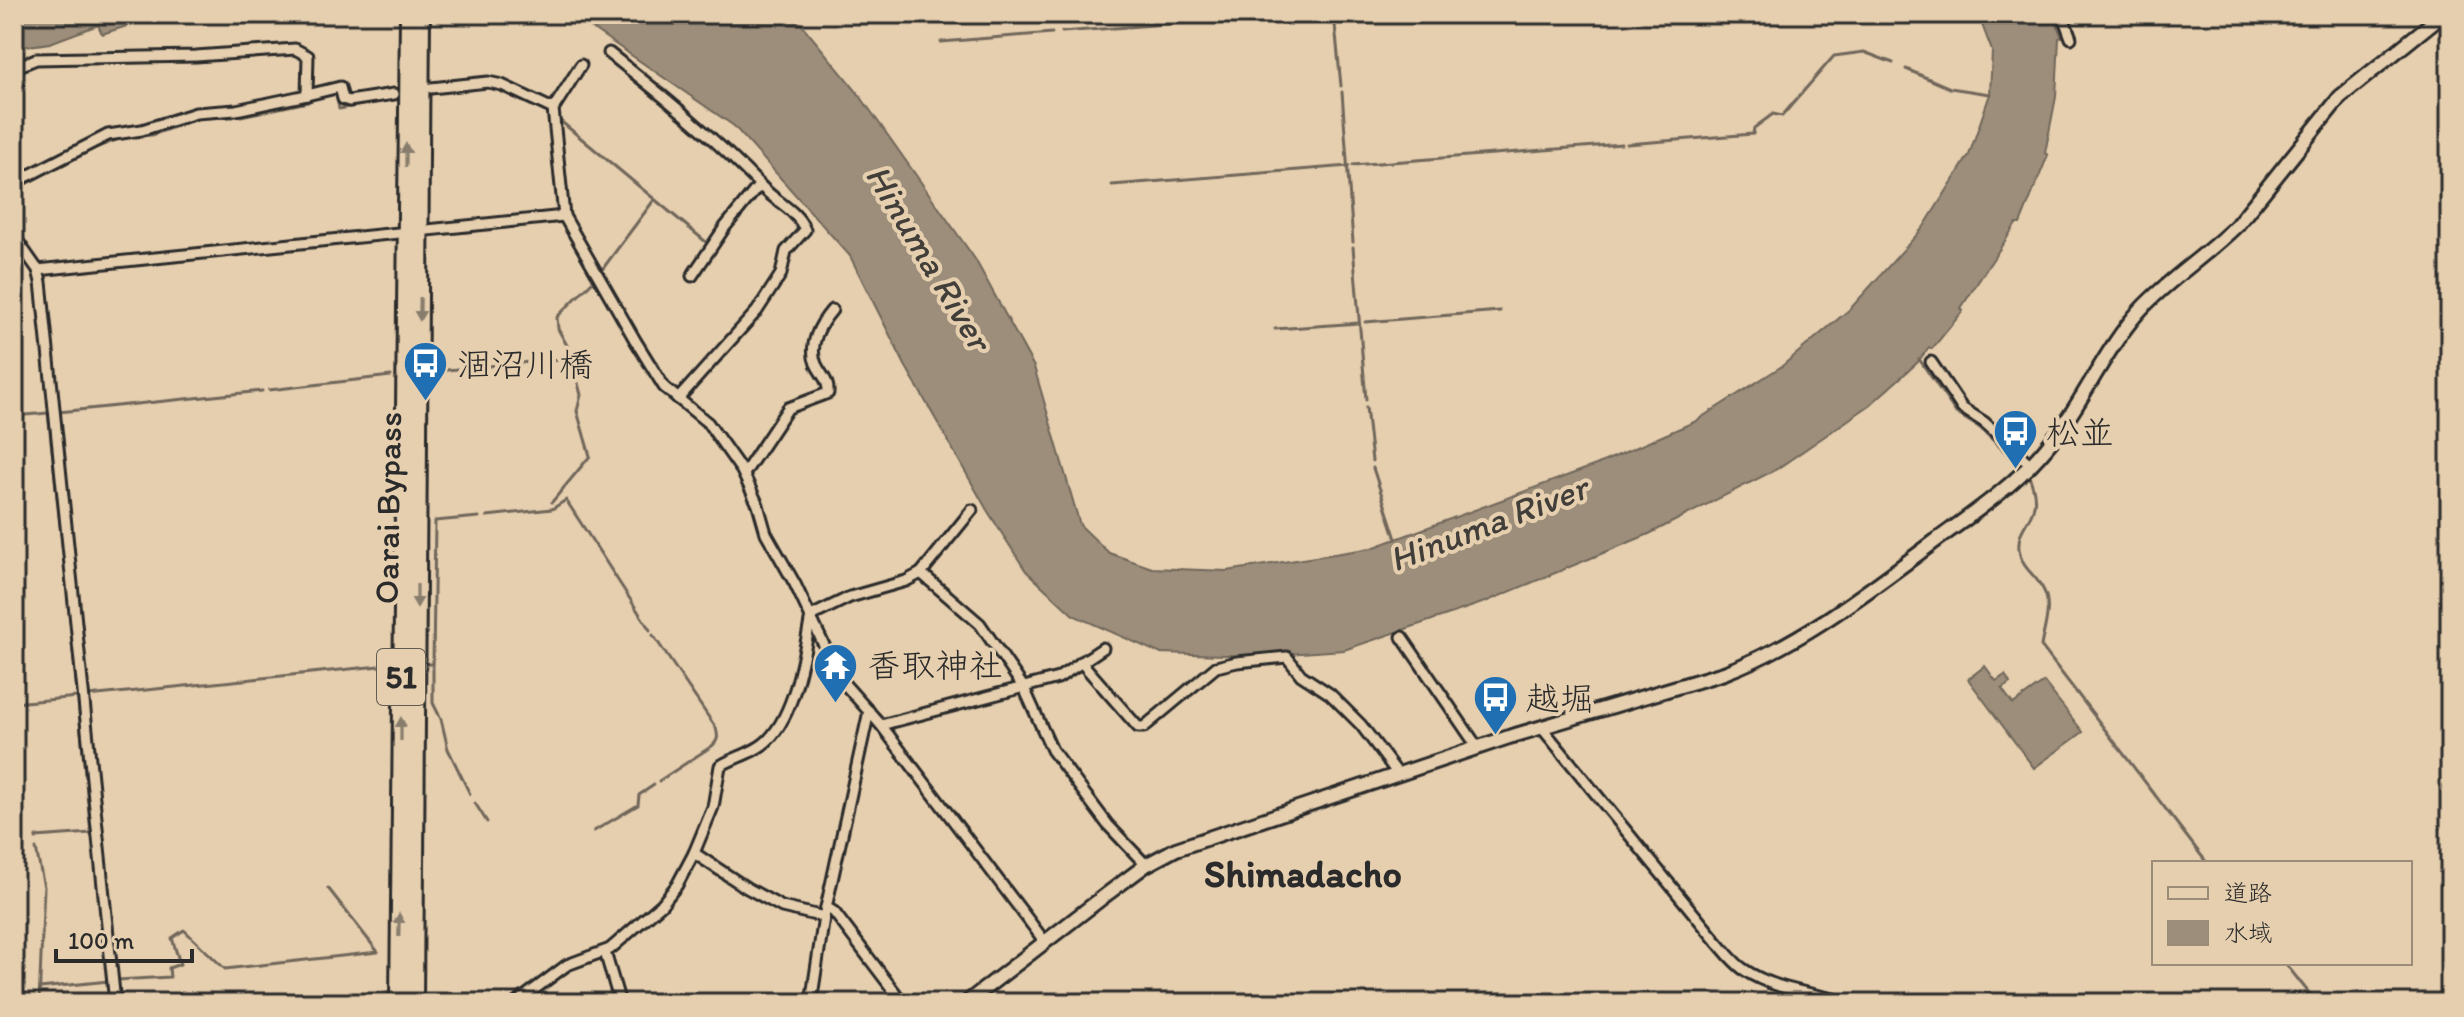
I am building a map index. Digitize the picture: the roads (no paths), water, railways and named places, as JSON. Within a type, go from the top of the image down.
[{"type":"highway","name":"Oarai Bypass","points":[[414,1003],[415,16]]},
{"type":"highway","name":"Oarai Bypass","points":[[399,1003],[406,260],[414,232]]},
{"type":"street","points":[[2067,14],[2065,22],[2071,38]]},
{"type":"street","points":[[966,1003],[1146,865],[1191,843],[1478,748],[1724,673],[1802,637],[1850,605],[1978,510],[2031,465],[2055,437],[2116,340],[2144,306],[2237,225],[2350,87],[2443,14]]},
{"type":"street","points":[[14,68],[36,59],[196,56],[295,49],[308,56],[307,95]]},
{"type":"street","points":[[609,53],[735,158],[761,187],[782,202],[805,230],[786,251],[781,274],[757,311],[678,399]]},
{"type":"street","points":[[581,65],[553,109],[564,216],[664,387],[708,423],[744,474],[766,533],[811,616],[840,679],[881,725],[1045,942]]},
{"type":"street","points":[[431,88],[488,82],[502,85],[553,109]]},
{"type":"street","points":[[14,183],[108,135],[142,130],[196,113],[236,110],[340,87],[343,99],[349,101],[394,94]]},
{"type":"street","points":[[692,276],[725,227],[761,187]]},
{"type":"street","points":[[38,270],[564,216]]},
{"type":"street","points":[[14,236],[38,270],[115,1003]]},
{"type":"street","points":[[744,474],[788,408],[828,393],[827,381],[814,355],[818,328],[832,310]]},
{"type":"street","points":[[1931,362],[1962,408],[1984,422],[2031,465]]},
{"type":"street","points":[[811,616],[850,597],[906,581],[921,573],[972,510]]},
{"type":"street","points":[[921,573],[980,624],[1024,688],[1052,750],[1108,825],[1146,865]]},
{"type":"street","points":[[516,1003],[567,965],[605,952],[662,904],[677,885],[713,807],[720,766],[768,741],[783,718],[800,668],[811,616]]},
{"type":"street","points":[[1402,637],[1478,748]]},
{"type":"street","points":[[881,725],[1058,678],[1103,648]]},
{"type":"street","points":[[1081,662],[1138,727],[1144,727],[1216,667],[1287,657],[1301,675],[1330,694],[1361,725],[1398,774]]},
{"type":"street","points":[[811,1003],[825,912],[869,711]]},
{"type":"street","points":[[1542,728],[1740,967],[1777,984],[1851,1003]]},
{"type":"street","points":[[694,853],[782,907],[834,912],[903,1003]]},
{"type":"street","points":[[605,952],[620,1003]]},
{"type":"water","points":[[14,14],[227,14],[214,21],[191,16],[149,22],[147,16],[126,20],[127,26],[102,34],[98,25],[50,43],[14,48]]},
{"type":"water","name":"Hinuma River","points":[[561,14],[788,14],[802,25],[858,93],[975,259],[1034,367],[1080,525],[1109,553],[1152,568],[1227,571],[1372,548],[1596,465],[1694,422],[1782,366],[1850,309],[1923,228],[1969,155],[1990,94],[1992,51],[1978,14],[2057,14],[2055,21],[2062,37],[2059,38],[2056,97],[2045,153],[2048,155],[2020,224],[2016,224],[1961,308],[1963,311],[1932,349],[1929,347],[1917,363],[1870,405],[1777,469],[1649,534],[1485,602],[1344,650],[1258,656],[1159,653],[1073,615],[1026,571],[987,510],[905,365],[850,256],[734,126],[583,22]]},
{"type":"water","points":[[1985,666],[1996,681],[2005,675],[2010,683],[2002,689],[2013,704],[2044,682],[2083,732],[2034,768],[1968,679]]},
{"type":"waterway","points":[[1062,32],[1298,14]]},
{"type":"waterway","points":[[1334,14],[1341,86]]},
{"type":"waterway","points":[[941,42],[1052,33]]},
{"type":"waterway","points":[[1627,144],[1753,134],[1754,128],[1773,114],[1782,116],[1834,56],[1864,52],[1893,63]]},
{"type":"waterway","points":[[1906,69],[1950,88],[1990,94]]},
{"type":"waterway","points":[[433,93],[491,87],[549,113]]},
{"type":"waterway","points":[[332,92],[336,93],[339,109],[394,99]]},
{"type":"waterway","points":[[1342,92],[1353,242]]},
{"type":"waterway","points":[[241,116],[308,102],[317,96]]},
{"type":"waterway","points":[[87,151],[124,137],[152,135],[198,118],[233,117]]},
{"type":"waterway","points":[[558,119],[706,242]]},
{"type":"waterway","points":[[1353,165],[1622,144]]},
{"type":"waterway","points":[[1112,185],[1349,166]]},
{"type":"waterway","points":[[14,189],[27,181]]},
{"type":"waterway","points":[[601,271],[654,200]]},
{"type":"waterway","points":[[1353,247],[1366,400]]},
{"type":"waterway","points":[[552,502],[590,456],[577,411],[581,395],[569,349],[558,329],[557,317],[594,280]]},
{"type":"waterway","points":[[1365,322],[1500,311]]},
{"type":"waterway","points":[[1275,329],[1359,323]]},
{"type":"waterway","points":[[437,371],[571,358]]},
{"type":"waterway","points":[[1919,359],[1956,413],[1980,428],[2023,469]]},
{"type":"waterway","points":[[269,390],[391,376]]},
{"type":"waterway","points":[[59,412],[262,391]]},
{"type":"waterway","points":[[1366,407],[1372,461]]},
{"type":"waterway","points":[[14,416],[48,413],[63,551]]},
{"type":"waterway","name":"Hinuma River","points":[[1373,468],[1396,539]]},
{"type":"waterway","points":[[2028,474],[2035,500],[2019,539],[2019,549],[2023,562],[2041,585],[2046,597],[2047,618],[2041,646],[2205,861]]},
{"type":"waterway","points":[[487,516],[552,509],[566,500],[650,630]]},
{"type":"waterway","points":[[433,664],[435,521],[479,517]]},
{"type":"waterway","points":[[36,839],[91,833],[64,559]]},
{"type":"waterway","points":[[653,635],[716,728],[717,736],[712,746],[659,781]]},
{"type":"waterway","points":[[427,664],[433,664],[433,703],[441,719],[448,749],[470,794]]},
{"type":"waterway","points":[[88,696],[389,665]]},
{"type":"waterway","points":[[14,703],[78,697]]},
{"type":"waterway","points":[[594,831],[638,805],[639,795],[654,785]]},
{"type":"waterway","points":[[475,803],[487,822]]},
{"type":"waterway","points":[[36,849],[44,887],[39,1003]]},
{"type":"waterway","points":[[117,980],[170,977],[169,968],[180,964],[172,938],[184,930],[225,969],[378,952],[328,888]]},
{"type":"waterway","points":[[2287,965],[2317,1003]]},
{"type":"waterway","points":[[40,988],[109,981]]},
{"type":"place","name":"涸沼川橋","points":[[426,403]]},
{"type":"place","name":"松並","points":[[2015,471]]},
{"type":"place","name":"香取神社","points":[[836,704]]},
{"type":"place","name":"越堀","points":[[1495,737]]},
{"type":"district","name":"Shimadacho","points":[[1303,874]]}]
